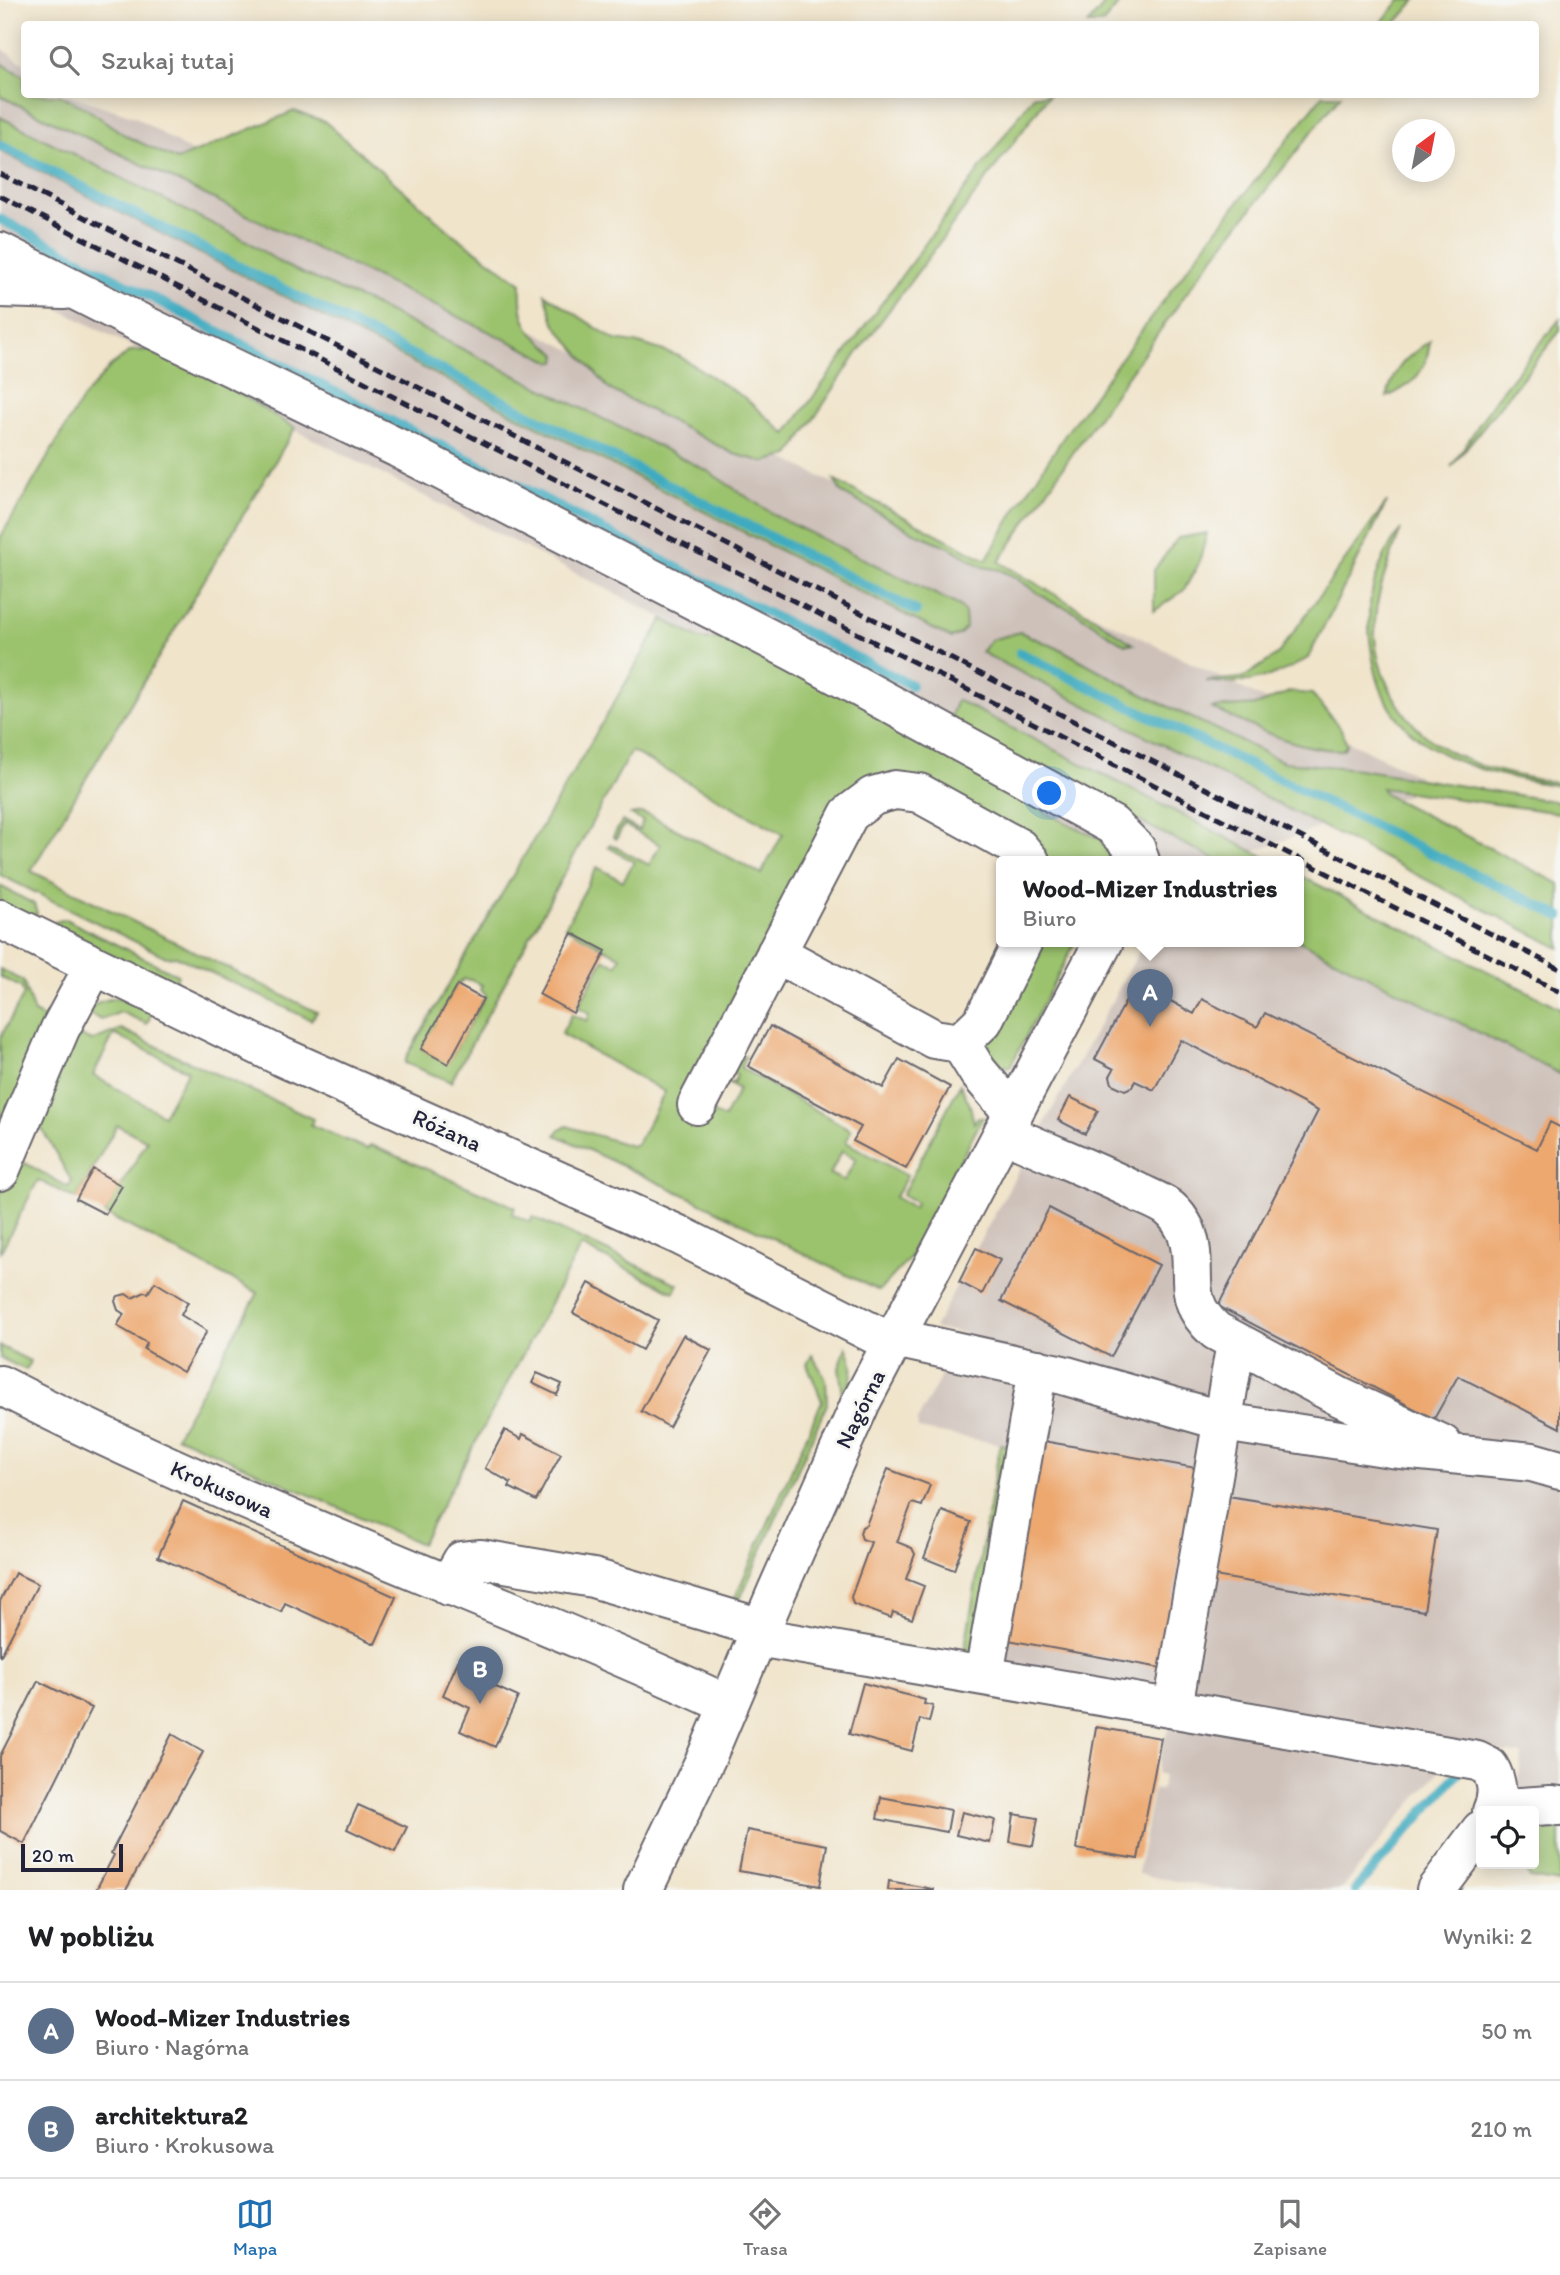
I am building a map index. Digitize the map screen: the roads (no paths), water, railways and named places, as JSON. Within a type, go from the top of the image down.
[{"type":"street","points":[[0,252],[398,448],[795,652],[1112,825],[1136,849],[1138,856]]},
{"type":"street","points":[[0,288],[79,291]]},
{"type":"street","points":[[697,1105],[849,814],[873,796],[895,790],[919,793],[1019,848],[1026,856]]},
{"type":"street","name":"Różana","points":[[0,919],[282,1057],[679,1235],[894,1341],[1038,1369],[1223,1421],[1391,1448],[1532,1462],[1560,1470]]},
{"type":"street","points":[[960,1043],[983,1021],[1020,947]]},
{"type":"street","name":"Nagórna","points":[[643,1890],[707,1756],[856,1413],[1101,947]]},
{"type":"street","points":[[776,953],[934,1040],[960,1043]]},
{"type":"street","points":[[0,1171],[60,1030],[94,966]]},
{"type":"street","points":[[960,1043],[1008,1123],[1170,1209],[1185,1230],[1191,1252],[1190,1278],[1194,1302],[1202,1319],[1216,1331],[1340,1397],[1467,1455]]},
{"type":"street","points":[[1173,1707],[1236,1343]]},
{"type":"street","points":[[973,1673],[1038,1369]]},
{"type":"street","name":"Krokusowa","points":[[0,1385],[87,1430],[330,1538],[658,1673],[729,1705]]},
{"type":"street","points":[[447,1586],[462,1561],[481,1559],[593,1578],[759,1632],[973,1673],[1456,1756],[1489,1766],[1497,1783],[1497,1796],[1493,1806]]},
{"type":"street","points":[[1539,1807],[1560,1806]]},
{"type":"street","points":[[1436,1890],[1476,1835]]},
{"type":"waterway","points":[[0,145],[916,611]]},
{"type":"waterway","points":[[0,219],[623,541],[911,685]]},
{"type":"waterway","points":[[1020,653],[1560,916]]},
{"type":"waterway","points":[[1355,1890],[1458,1773]]},
{"type":"railway","points":[[0,174],[1560,969]]},
{"type":"railway","points":[[0,196],[1293,856]]},
{"type":"railway","points":[[1304,861],[1560,992]]},
{"type":"place","name":"Wood-Mizer Industries","points":[[1150,1027]]},
{"type":"place","name":"architektura2","points":[[480,1704]]}]
